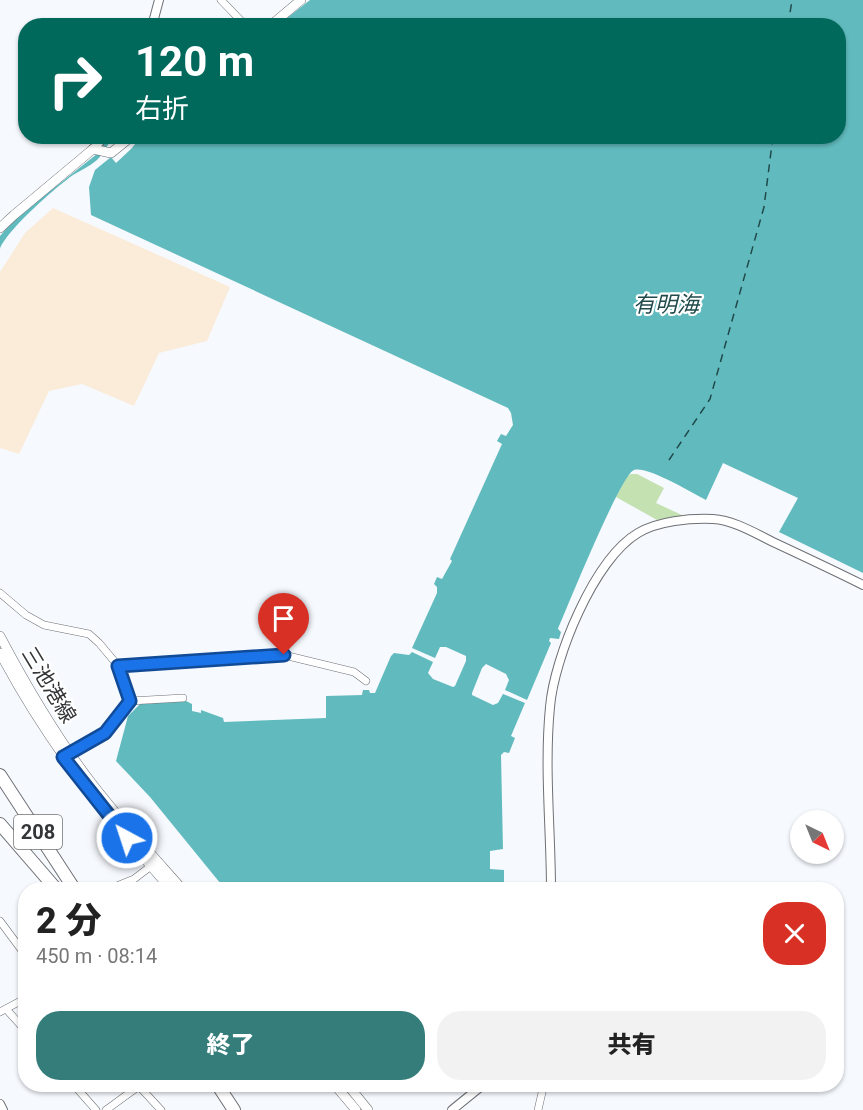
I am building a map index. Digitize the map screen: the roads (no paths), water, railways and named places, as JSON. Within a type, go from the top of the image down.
[{"type":"highway","name":"208","points":[[0,775],[70,882]]},
{"type":"highway","name":"208","points":[[0,824],[50,882]]},
{"type":"highway","points":[[223,1092],[234,1110]]},
{"type":"main road","points":[[280,18],[301,0]]},
{"type":"main road","points":[[0,228],[14,214],[99,151],[111,153],[122,144]]},
{"type":"main road","name":"三池港線","points":[[0,636],[66,754],[176,882]]},
{"type":"main road","name":"三池港線","points":[[0,653],[28,703],[105,812],[165,882]]},
{"type":"main road","points":[[341,1092],[356,1110]]},
{"type":"main road","points":[[353,1092],[368,1110]]},
{"type":"street","points":[[154,18],[159,0]]},
{"type":"street","points":[[221,0],[238,18]]},
{"type":"street","points":[[99,151],[102,144]]},
{"type":"street","points":[[551,882],[550,706],[559,664],[572,627],[589,592],[619,547],[639,532],[651,527],[688,520],[715,519],[753,532],[863,585]]},
{"type":"street","points":[[0,593],[26,615],[44,625],[64,631],[89,634],[118,666],[130,701]]},
{"type":"street","points":[[118,666],[284,655],[354,672],[366,681]]},
{"type":"street","points":[[66,754],[105,733],[130,701],[183,698]]},
{"type":"street","points":[[127,882],[151,866]]},
{"type":"street","points":[[0,921],[18,945]]},
{"type":"street","points":[[18,1003],[3,1011],[18,1024]]},
{"type":"street","points":[[80,1092],[96,1110]]},
{"type":"street","points":[[106,1110],[129,1092]]},
{"type":"street","points":[[144,1092],[161,1110]]},
{"type":"street","points":[[452,1110],[474,1092]]},
{"type":"street","points":[[538,1110],[542,1092]]},
{"type":"street","points":[[0,1104],[3,1110]]},
{"type":"water","name":"有明海","points":[[310,0],[863,0],[863,573],[779,532],[798,498],[723,463],[706,500],[659,476],[634,470],[627,477],[594,543],[558,629],[561,632],[559,639],[550,638],[551,643],[527,700],[505,690],[509,680],[506,674],[486,664],[482,668],[472,693],[493,705],[498,703],[503,694],[525,703],[511,736],[515,738],[509,753],[504,752],[501,755],[503,849],[490,851],[490,869],[504,870],[504,882],[219,882],[150,797],[116,761],[128,716],[140,704],[186,701],[192,704],[192,711],[201,713],[201,710],[223,718],[224,722],[326,718],[326,696],[362,695],[363,690],[375,693],[394,653],[409,655],[412,652],[433,662],[428,673],[433,679],[455,686],[466,656],[446,647],[440,647],[435,658],[412,648],[437,593],[437,587],[434,584],[437,577],[442,579],[452,561],[450,559],[502,444],[497,441],[501,434],[506,436],[513,425],[508,408],[91,215],[89,187],[95,170],[111,157],[116,163],[135,144],[846,144],[846,18],[287,18]]},
{"type":"water","points":[[103,144],[108,144],[97,160],[73,175],[21,221],[0,249],[0,236],[16,218],[97,154]]}]
